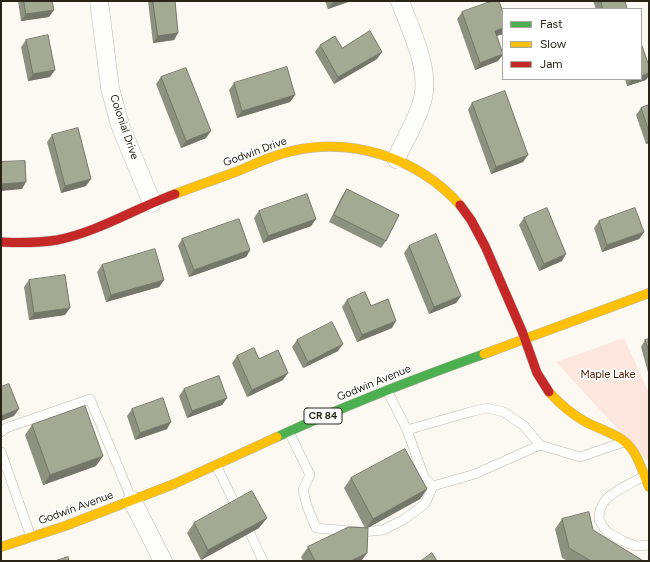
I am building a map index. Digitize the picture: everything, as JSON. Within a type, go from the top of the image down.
[{"type":"street","name":"Colonial Drive","points":[[99,1],[110,88],[120,124],[152,203]]},
{"type":"street","points":[[396,159],[421,105],[425,89],[421,60],[400,1]]},
{"type":"street","name":"Godwin Drive","points":[[1,242],[41,242],[63,238],[116,219],[152,203],[274,156],[296,150],[319,146],[345,146],[374,151],[396,159],[424,174],[445,190],[464,211],[478,233],[525,338],[530,358],[540,379],[555,398],[572,413],[591,424],[614,433],[625,442],[638,458],[649,487]]},
{"type":"street","name":"Godwin Avenue","points":[[1,547],[65,526],[132,500],[387,390],[649,293]]},
{"type":"street","points":[[132,500],[163,561]]},
{"type":"lane","points":[[387,390],[407,430],[424,477],[433,486]]},
{"type":"lane","points":[[1,432],[6,428],[90,399],[132,500]]},
{"type":"lane","points":[[407,430],[487,408],[504,412],[524,426],[540,445],[580,457],[625,442]]},
{"type":"lane","points":[[289,432],[310,474],[303,490],[307,506],[316,528],[362,532],[383,530],[403,520],[425,504],[433,486]]},
{"type":"lane","points":[[433,486],[475,474],[540,445]]},
{"type":"lane","points":[[1,452],[31,537]]},
{"type":"lane","points":[[216,465],[236,506]]},
{"type":"lane","points":[[645,476],[619,490],[604,501],[600,511],[599,520],[606,531],[623,541],[636,546],[649,545]]},
{"type":"lane","points":[[250,533],[263,561]]},
{"type":"green space","name":"Maple Lake","points":[[624,338],[649,393],[649,463],[556,362]]},
{"type":"building","points":[[24,1],[52,1],[54,10],[26,14]]},
{"type":"building","points":[[153,1],[175,1],[178,33],[158,36]]},
{"type":"building","points":[[492,1],[499,1],[502,9],[502,28],[495,31],[502,54],[480,63],[462,12]]},
{"type":"building","points":[[601,1],[625,1],[627,8],[603,8]]},
{"type":"building","points":[[370,31],[382,52],[338,77],[320,45],[335,36],[342,48]]},
{"type":"building","points":[[48,35],[55,70],[33,74],[26,40]]},
{"type":"building","points":[[642,46],[649,66],[649,73],[642,76]]},
{"type":"building","points":[[287,67],[295,95],[242,111],[234,83]]},
{"type":"building","points":[[186,68],[211,131],[186,141],[161,77]]},
{"type":"building","points":[[505,91],[528,155],[496,167],[472,103]]},
{"type":"building","points":[[649,105],[649,132],[641,108]]},
{"type":"building","points":[[78,128],[91,179],[65,186],[52,135]]},
{"type":"building","points":[[25,161],[26,182],[1,184],[1,162]]},
{"type":"building","points":[[347,189],[399,215],[386,241],[334,215]]},
{"type":"building","points":[[307,194],[316,219],[268,236],[259,211]]},
{"type":"building","points":[[547,208],[566,254],[544,264],[524,218]]},
{"type":"building","points":[[635,208],[644,232],[607,245],[599,221]]},
{"type":"building","points":[[239,219],[250,250],[194,270],[182,239]]},
{"type":"building","points":[[436,234],[461,296],[434,307],[409,246]]},
{"type":"building","points":[[155,249],[164,280],[111,295],[102,265]]},
{"type":"building","points":[[65,275],[70,308],[34,313],[29,280]]},
{"type":"building","points":[[365,292],[371,306],[388,299],[396,321],[362,335],[347,300]]},
{"type":"building","points":[[332,322],[343,344],[308,362],[297,340]]},
{"type":"building","points":[[649,339],[649,352],[645,340]]},
{"type":"building","points":[[254,348],[259,359],[278,350],[288,373],[252,390],[237,356]]},
{"type":"building","points":[[219,376],[227,398],[192,411],[184,389]]},
{"type":"building","points":[[9,384],[19,409],[1,416],[1,387]]},
{"type":"building","points":[[163,398],[171,422],[140,433],[132,409]]},
{"type":"building","points":[[85,406],[103,456],[50,475],[32,425]]},
{"type":"building","points":[[405,449],[427,489],[373,519],[351,478]]},
{"type":"building","points":[[252,491],[267,518],[208,550],[194,523]]},
{"type":"building","points":[[589,512],[593,530],[642,560],[591,561],[569,548],[562,519]]},
{"type":"building","points":[[349,527],[368,528],[367,553],[351,561],[315,561],[308,547]]},
{"type":"building","points":[[432,553],[437,561],[421,561]]},
{"type":"building","points":[[68,557],[69,561],[55,561]]},
{"type":"traffic: fast","points":[[277,437],[379,393],[484,354]]},
{"type":"traffic: slow","points":[[175,194],[271,157],[315,147],[338,147],[383,155],[404,164],[425,175],[460,205]]},
{"type":"traffic: slow","points":[[484,354],[649,293]]},
{"type":"traffic: slow","points":[[549,392],[565,408],[579,418],[615,435],[626,443],[637,457],[649,487]]},
{"type":"traffic: slow","points":[[1,547],[65,526],[174,484],[277,437]]},
{"type":"traffic: jam","points":[[1,242],[43,242],[72,236],[102,226],[175,194]]},
{"type":"traffic: jam","points":[[460,205],[471,220],[485,246],[522,331],[537,373],[549,392]]}]
